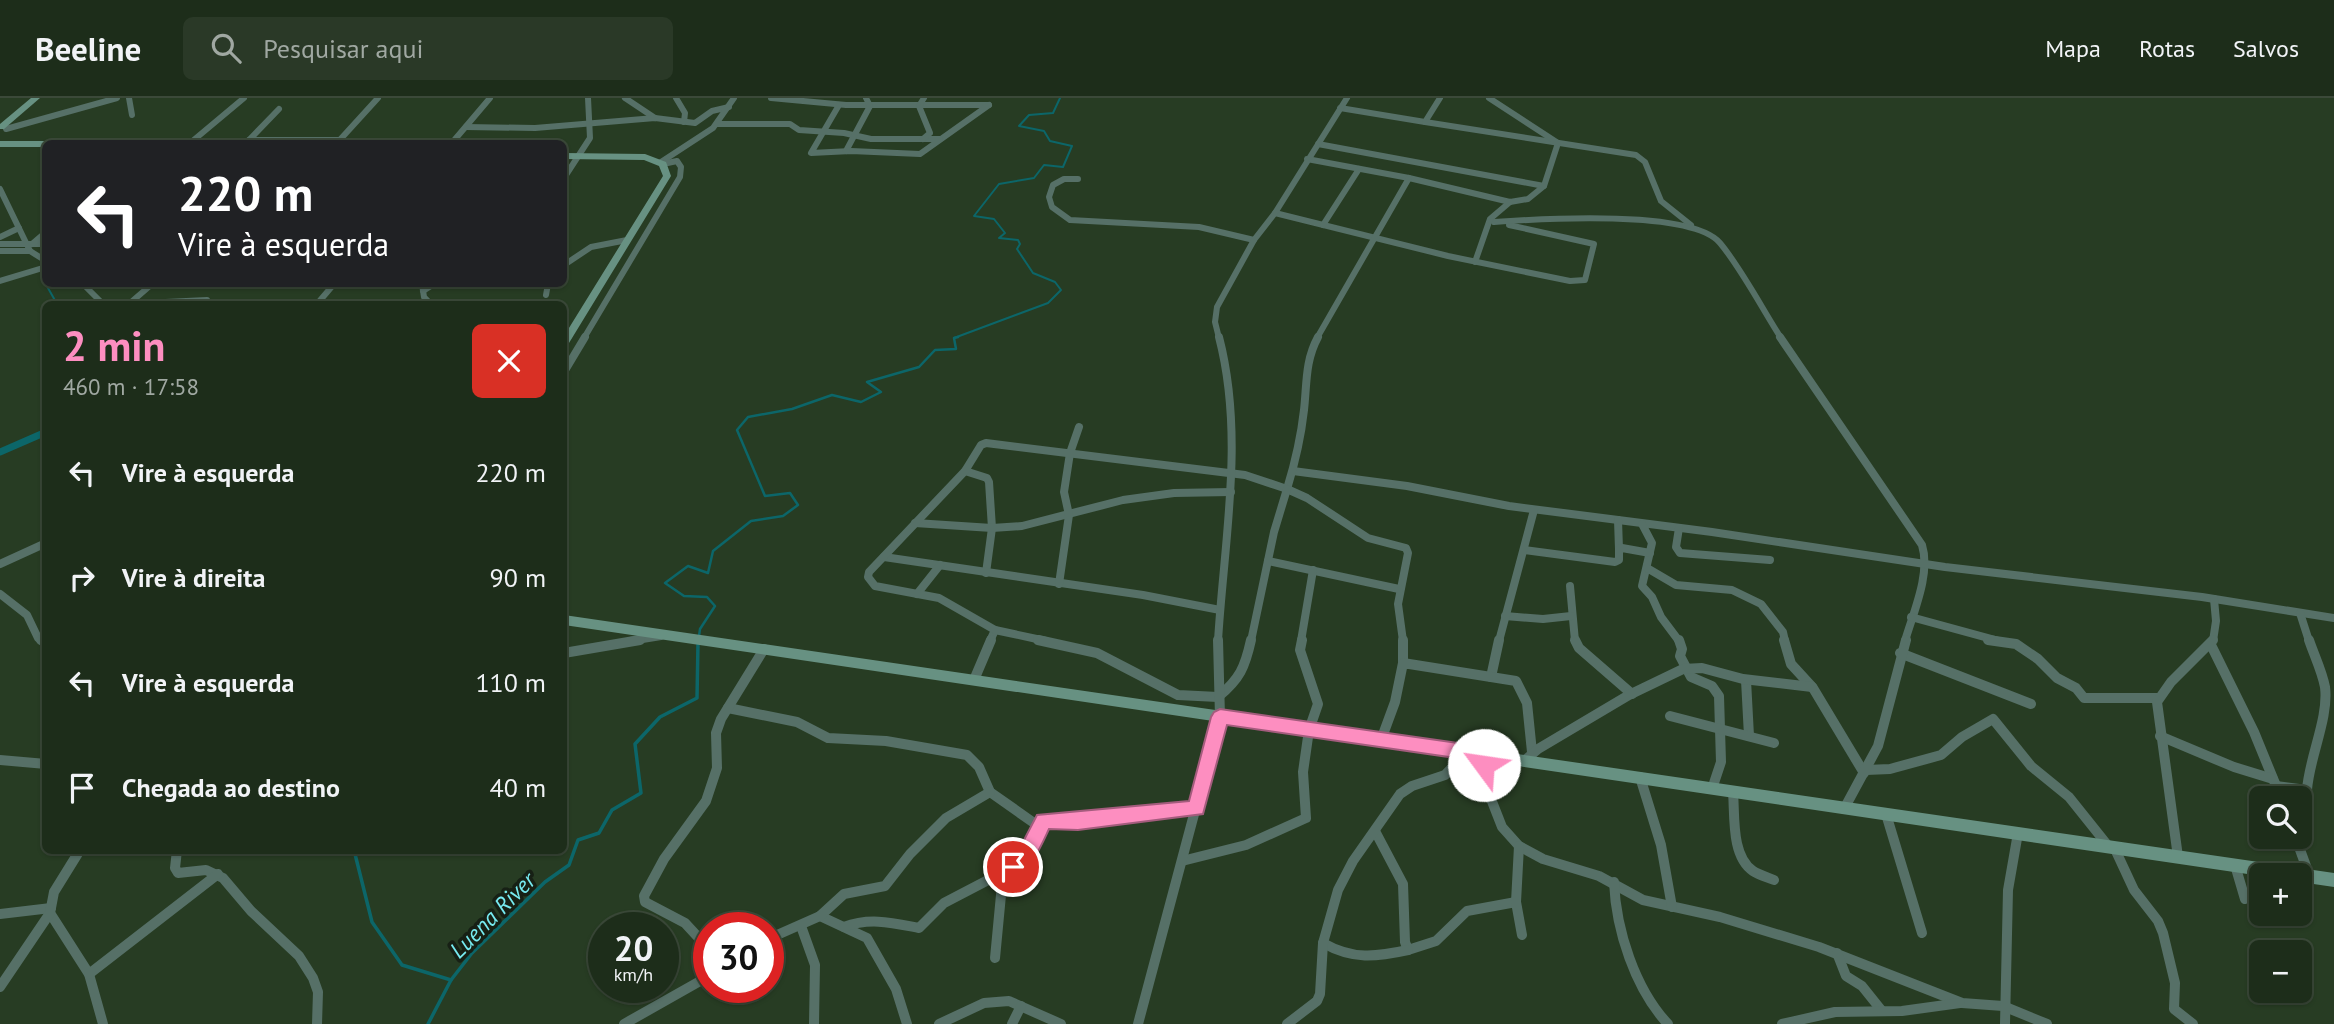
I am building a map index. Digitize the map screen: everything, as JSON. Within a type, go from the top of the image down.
[{"type":"main road","points":[[2,132],[30,98]]},
{"type":"main road","points":[[2,132],[36,98]]},
{"type":"main road","points":[[2,132],[21,142],[42,143]]},
{"type":"main road","points":[[567,156],[645,158],[662,163],[667,170],[665,183],[567,338]]},
{"type":"main road","points":[[567,620],[1120,699],[1220,717],[1486,755],[1528,756],[1712,789],[2249,867]]},
{"type":"main road","points":[[2312,877],[2334,880]]},
{"type":"street","points":[[2,132],[117,98]]},
{"type":"street","points":[[129,98],[132,115]]},
{"type":"street","points":[[194,140],[244,98]]},
{"type":"street","points":[[341,140],[378,98]]},
{"type":"street","points":[[455,140],[490,98]]},
{"type":"street","points":[[567,174],[590,138],[588,98]]},
{"type":"street","points":[[625,98],[655,118]]},
{"type":"street","points":[[676,98],[685,113],[684,122]]},
{"type":"street","points":[[662,163],[717,124],[734,98]]},
{"type":"street","points":[[771,98],[844,103],[870,106],[962,103],[989,105],[920,154],[846,151],[811,153],[844,103]]},
{"type":"street","points":[[866,98],[870,106]]},
{"type":"street","points":[[882,106],[884,98]]},
{"type":"street","points":[[919,106],[924,98]]},
{"type":"street","points":[[1138,1024],[1220,717],[1220,610],[1231,492],[1230,394],[1215,314],[1254,240],[1275,213],[1346,98]]},
{"type":"street","points":[[1425,122],[1440,98]]},
{"type":"street","points":[[1489,98],[1558,143]]},
{"type":"street","points":[[846,151],[870,106]]},
{"type":"street","points":[[919,106],[930,128],[930,133],[923,139]]},
{"type":"street","points":[[466,127],[535,128],[655,118],[698,122],[712,111],[729,107]]},
{"type":"street","points":[[1340,108],[1642,157],[1661,201],[1722,245],[1811,385],[1902,512],[1922,545],[1923,564],[1878,746],[1844,808]]},
{"type":"street","points":[[249,140],[279,109]]},
{"type":"street","points":[[717,124],[790,124],[799,130],[824,131],[871,139],[940,139]]},
{"type":"street","points":[[864,153],[871,139]]},
{"type":"street","points":[[1475,262],[1494,211],[1510,202],[1528,199],[1544,186],[1558,143]]},
{"type":"street","points":[[1318,144],[1544,186]]},
{"type":"street","points":[[1307,159],[1409,178],[1510,202]]},
{"type":"street","points":[[567,367],[680,177],[681,167],[677,161],[662,163]]},
{"type":"street","points":[[1323,225],[1359,169]]},
{"type":"street","points":[[1381,740],[1395,702],[1402,663],[1399,589],[1408,553],[1406,548],[1368,538],[1307,498],[1285,489],[1270,482],[986,443],[981,445],[965,471],[869,572],[870,582],[874,586],[939,598],[995,630],[1097,653],[1178,695],[1218,696],[1235,683],[1246,663],[1285,489],[1293,471],[1304,407],[1305,372],[1312,348],[1409,178]]},
{"type":"street","points":[[1078,179],[1064,179],[1053,185],[1049,192],[1049,203],[1055,213],[1069,220],[1199,226],[1254,240]]},
{"type":"street","points":[[0,189],[30,246],[42,257]]},
{"type":"street","points":[[1275,213],[1475,262],[1570,281],[1585,280],[1594,244],[1591,242],[1491,221]]},
{"type":"street","points":[[1491,221],[1622,219],[1671,223],[1701,231]]},
{"type":"street","points":[[0,237],[19,228]]},
{"type":"street","points":[[0,244],[30,246],[42,236]]},
{"type":"street","points":[[567,263],[591,247],[627,240]]},
{"type":"street","points":[[0,251],[42,244]]},
{"type":"street","points":[[0,281],[42,268]]},
{"type":"street","points":[[86,287],[100,301]]},
{"type":"street","points":[[130,301],[148,287]]},
{"type":"street","points":[[320,301],[331,287]]},
{"type":"street","points":[[546,295],[547,287]]},
{"type":"street","points":[[186,301],[206,300]]},
{"type":"street","points":[[1059,584],[1069,515],[1065,492],[1070,453],[1079,427]]},
{"type":"street","points":[[965,471],[987,478],[992,528],[986,573]]},
{"type":"street","points":[[1293,471],[1392,484],[1534,510],[1679,528],[1923,564],[2214,599],[2334,618]]},
{"type":"street","points":[[915,523],[992,528],[1037,524],[1123,500],[1174,493],[1231,492]]},
{"type":"street","points":[[1492,677],[1505,616],[1534,510]]},
{"type":"street","points":[[1524,550],[1615,562],[1619,560],[1618,520]]},
{"type":"street","points":[[1642,524],[1653,544],[1642,586],[1679,640],[1681,656],[1693,679],[1717,689],[1721,762],[1712,789]]},
{"type":"street","points":[[1679,528],[1676,547],[1680,553],[1770,561]]},
{"type":"street","points":[[0,564],[42,544]]},
{"type":"street","points":[[1619,549],[1650,553]]},
{"type":"street","points":[[884,557],[1143,595],[1220,610]]},
{"type":"street","points":[[1268,561],[1399,589]]},
{"type":"street","points":[[917,594],[940,565]]},
{"type":"street","points":[[1647,568],[1676,584],[1732,590],[1757,600],[1783,632],[1787,657],[1791,664],[1813,688],[1865,772]]},
{"type":"street","points":[[1182,861],[1246,845],[1306,818],[1303,772],[1309,730],[1318,704],[1300,650],[1313,570]]},
{"type":"street","points":[[1570,586],[1575,641],[1579,648],[1632,694]]},
{"type":"street","points":[[0,594],[27,615],[38,638],[42,640]]},
{"type":"street","points":[[1910,617],[1973,636],[2015,644],[2060,680],[2076,688],[2084,698],[2158,698],[2211,645],[2216,621],[2214,599]]},
{"type":"street","points":[[2160,736],[2234,768],[2307,791],[2308,769],[2325,703],[2322,674],[2300,613]]},
{"type":"street","points":[[1505,616],[1544,620],[1572,616]]},
{"type":"street","points":[[974,680],[995,630]]},
{"type":"street","points":[[567,653],[667,636]]},
{"type":"street","points":[[2211,645],[2254,732],[2276,786]]},
{"type":"street","points":[[693,929],[680,919],[645,902],[643,896],[664,859],[706,801],[717,768],[716,733],[764,649]]},
{"type":"street","points":[[1900,653],[2031,704]]},
{"type":"street","points":[[1402,663],[1516,681],[1523,686],[1526,695],[1528,756],[1632,694],[1686,668],[1703,668],[1746,680],[1813,688]]},
{"type":"street","points":[[1746,680],[1749,736]]},
{"type":"street","points":[[2158,698],[2160,736],[2170,784],[2178,857]]},
{"type":"street","points":[[729,708],[797,722],[828,738],[886,741],[967,755],[979,767],[989,792],[1030,822],[1078,821],[1196,808]]},
{"type":"street","points":[[1670,716],[1774,743]]},
{"type":"street","points":[[1865,772],[1890,769],[1941,755],[1962,737],[1993,719],[2031,766],[2069,797],[2111,847],[2134,890],[2158,921],[2175,983],[2174,1009],[2193,1024]]},
{"type":"street","points":[[1295,1022],[1317,1001],[1320,994],[1322,943],[1338,890],[1353,861],[1400,794],[1412,786],[1445,775],[1466,752]]},
{"type":"street","points":[[1486,755],[1484,781],[1502,827],[1520,846],[1543,859],[1614,882],[1643,900],[1730,920],[1837,953],[1962,1003]]},
{"type":"street","points":[[0,760],[42,764]]},
{"type":"street","points":[[1640,777],[1661,845],[1672,907]]},
{"type":"street","points":[[784,933],[820,916],[844,894],[885,886],[910,854],[946,818],[989,792]]},
{"type":"street","points":[[1733,792],[1737,844],[1745,863],[1753,871],[1774,880]]},
{"type":"street","points":[[1886,814],[1922,933]]},
{"type":"street","points":[[844,927],[876,921],[919,928],[944,903],[1003,874],[1026,855],[1044,821]]},
{"type":"street","points":[[1374,831],[1403,884],[1405,942],[1408,950]]},
{"type":"street","points":[[2005,1024],[2003,1006],[2010,859],[2018,833]]},
{"type":"street","points":[[1520,846],[1516,902],[1522,935]]},
{"type":"street","points":[[0,987],[51,910],[54,892],[78,854]]},
{"type":"street","points":[[177,854],[178,873],[207,869],[218,874],[241,894],[249,909],[261,921],[289,943],[308,966],[320,995],[317,1024]]},
{"type":"street","points":[[2235,865],[2245,899]]},
{"type":"street","points":[[89,974],[218,874]]},
{"type":"street","points":[[995,958],[1003,874]]},
{"type":"street","points":[[1614,882],[1617,915],[1634,976],[1650,1004],[1668,1024]]},
{"type":"street","points":[[1322,943],[1344,956],[1360,959],[1408,950],[1436,941],[1467,911],[1516,902]]},
{"type":"street","points":[[0,914],[51,910]]},
{"type":"street","points":[[51,910],[89,974],[103,1024]]},
{"type":"street","points":[[820,916],[870,942],[895,989],[907,1024]]},
{"type":"street","points":[[801,926],[815,965],[814,1024]]},
{"type":"street","points":[[1837,953],[1846,976],[1862,986],[1882,1011]]},
{"type":"street","points":[[624,1024],[693,985]]},
{"type":"street","points":[[939,1024],[984,1003],[1009,1001],[1061,1024]]},
{"type":"street","points":[[1782,1024],[1835,1012],[1913,1010],[1962,1003],[2003,1006],[2047,1024]]},
{"type":"street","points":[[1012,1024],[1021,1006]]},
{"type":"waterway","name":"Luena River","points":[[954,338],[1048,303],[1061,290],[1055,282],[1033,273],[1017,249],[1020,244],[1018,240],[999,238],[1005,233],[994,219],[974,216],[999,184],[1034,178],[1044,165],[1063,167],[1072,146],[1050,141],[1044,131],[1019,126],[1029,115],[1053,113],[1060,98]]},
{"type":"waterway","points":[[48,288],[55,301]]},
{"type":"waterway","name":"Luena River","points":[[954,338],[958,337]]},
{"type":"waterway","name":"Luena River","points":[[699,636],[700,629],[715,606],[707,597],[684,596],[665,583],[688,566],[708,573],[713,551],[751,521],[783,516],[798,505],[790,493],[765,496],[737,430],[748,417],[792,409],[832,395],[861,402],[881,392],[867,382],[919,367],[935,350],[956,349],[954,338]]},
{"type":"waterway","points":[[0,452],[42,434]]},
{"type":"waterway","name":"Luena River","points":[[451,980],[472,953],[545,882],[569,865],[578,840],[599,833],[612,810],[641,793],[635,744],[660,717],[697,698],[698,643]]},
{"type":"waterway","points":[[355,854],[372,922],[402,965],[451,980]]},
{"type":"waterway","name":"Luena River","points":[[428,1024],[451,980]]},
{"type":"route","points":[[1013,867],[1030,848],[1044,821],[1078,821],[1196,808],[1220,717],[1486,755],[1484,765]]}]
